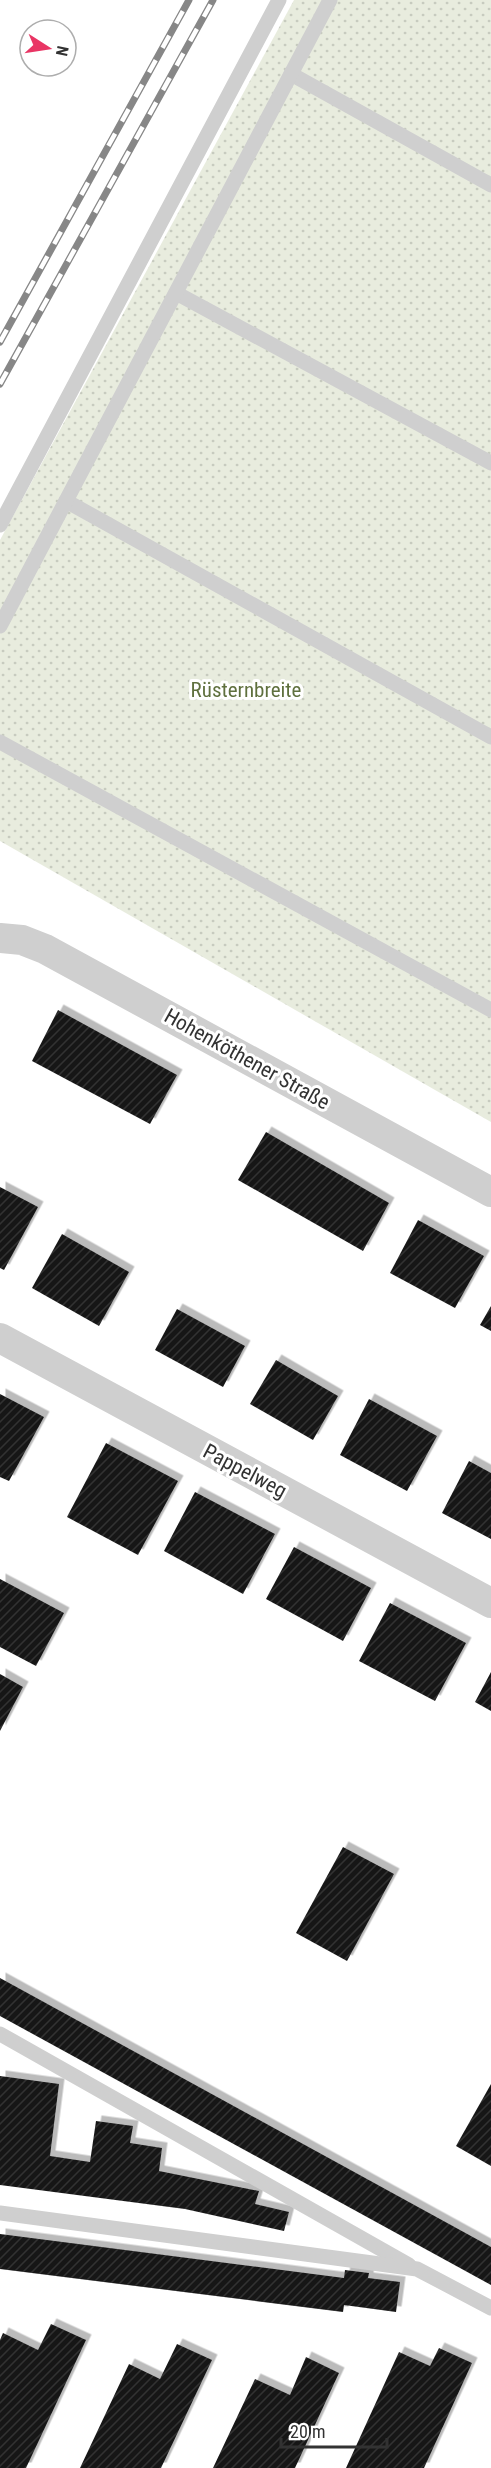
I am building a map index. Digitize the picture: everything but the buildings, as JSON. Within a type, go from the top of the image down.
[{"type":"street","name":"Hohenköthener Straße","points":[[0,938],[22,940],[83,969],[491,1192]]},
{"type":"street","name":"Pappelweg","points":[[0,1338],[491,1603]]},
{"type":"lane","points":[[0,525],[279,0]]},
{"type":"lane","points":[[0,626],[330,0]]},
{"type":"lane","points":[[291,74],[491,185]]},
{"type":"lane","points":[[176,293],[491,463]]},
{"type":"lane","points":[[66,501],[491,736]]},
{"type":"lane","points":[[0,742],[491,1010]]},
{"type":"lane","points":[[0,2034],[417,2269],[491,2308]]},
{"type":"lane","points":[[0,2213],[417,2269]]},
{"type":"green space","name":"Rüsternbreite","points":[[294,0],[491,0],[491,1122],[0,841],[0,540]]},
{"type":"railway","points":[[0,342],[189,0]]},
{"type":"railway","points":[[0,384],[213,0]]}]
